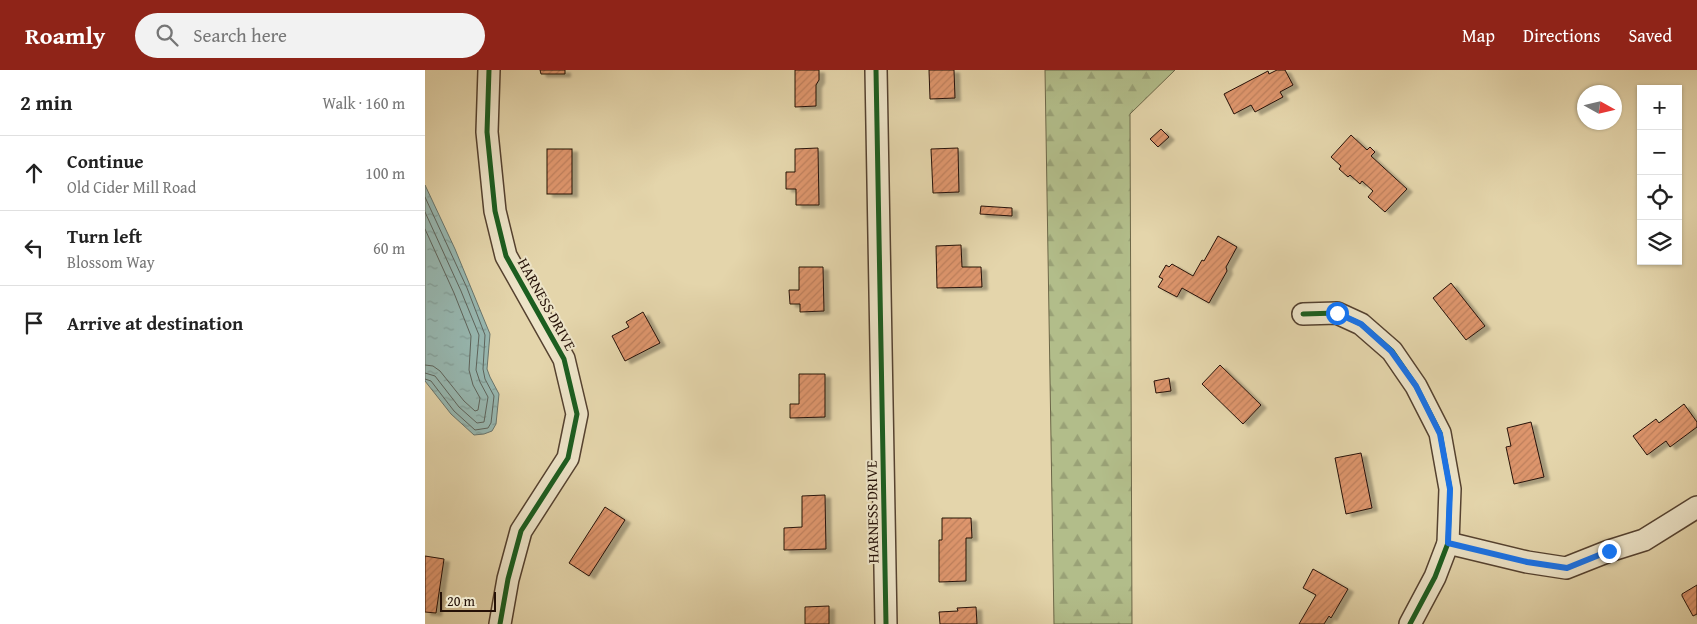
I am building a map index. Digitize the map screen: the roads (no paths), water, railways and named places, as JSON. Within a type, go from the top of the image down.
[{"type":"street","name":"HARNESS DRIVE","points":[[489,70],[487,132],[495,211],[506,256],[564,358],[577,414],[568,458],[521,531],[508,579],[500,624]]},
{"type":"street","name":"HARNESS DRIVE","points":[[877,70],[887,624]]},
{"type":"street","points":[[1303,314],[1337,313],[1361,324],[1391,351],[1416,386],[1440,434],[1450,489],[1448,543],[1435,577],[1410,624]]},
{"type":"street","points":[[1448,543],[1527,562],[1567,568],[1609,551],[1644,540],[1697,507]]},
{"type":"water","points":[[425,185],[455,249],[490,334],[487,369],[499,394],[496,424],[492,431],[484,434],[474,435],[451,414],[425,381]]}]
